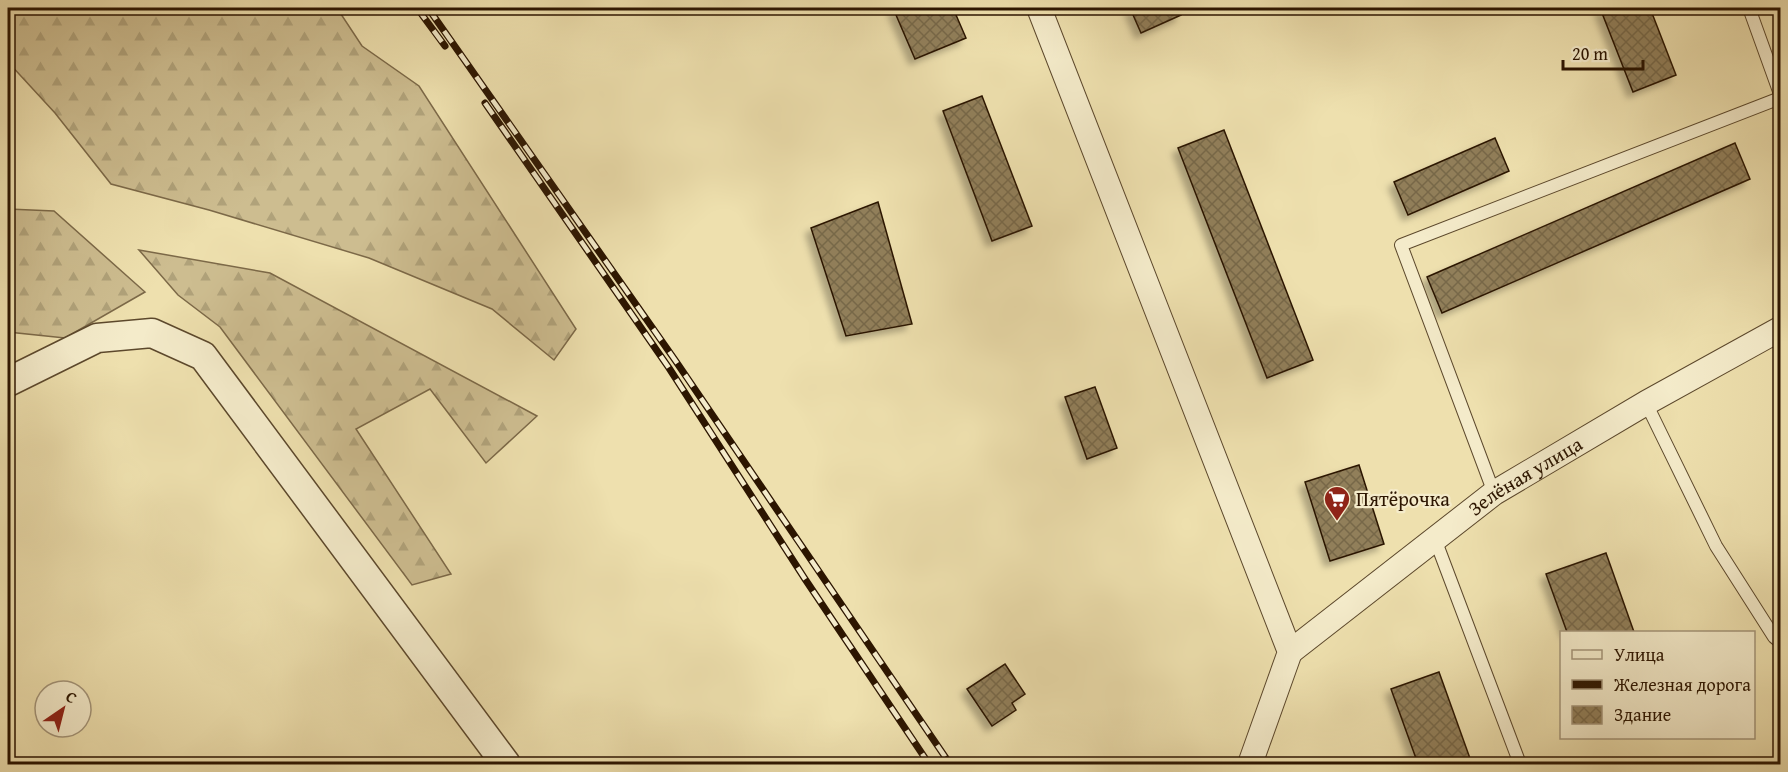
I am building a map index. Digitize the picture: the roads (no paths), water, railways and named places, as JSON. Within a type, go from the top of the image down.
[{"type":"street","points":[[1039,8],[1290,652],[1250,765]]},
{"type":"street","name":"Зелёная улица","points":[[1290,652],[1494,493],[1646,403],[1780,329]]},
{"type":"street","points":[[8,382],[97,338],[152,333],[203,356],[506,765]]},
{"type":"lane","points":[[1494,493],[1401,245],[1780,96],[1749,8]]},
{"type":"lane","points":[[1646,403],[1716,546],[1774,637],[1780,642]]},
{"type":"lane","points":[[1435,539],[1520,765]]},
{"type":"railway","points":[[417,8],[445,46]]},
{"type":"railway","points":[[428,8],[675,360],[950,764]]},
{"type":"railway","points":[[485,103],[669,368],[805,579],[929,764]]},
{"type":"place","name":"Пятёрочка","points":[[1337,522]]}]
